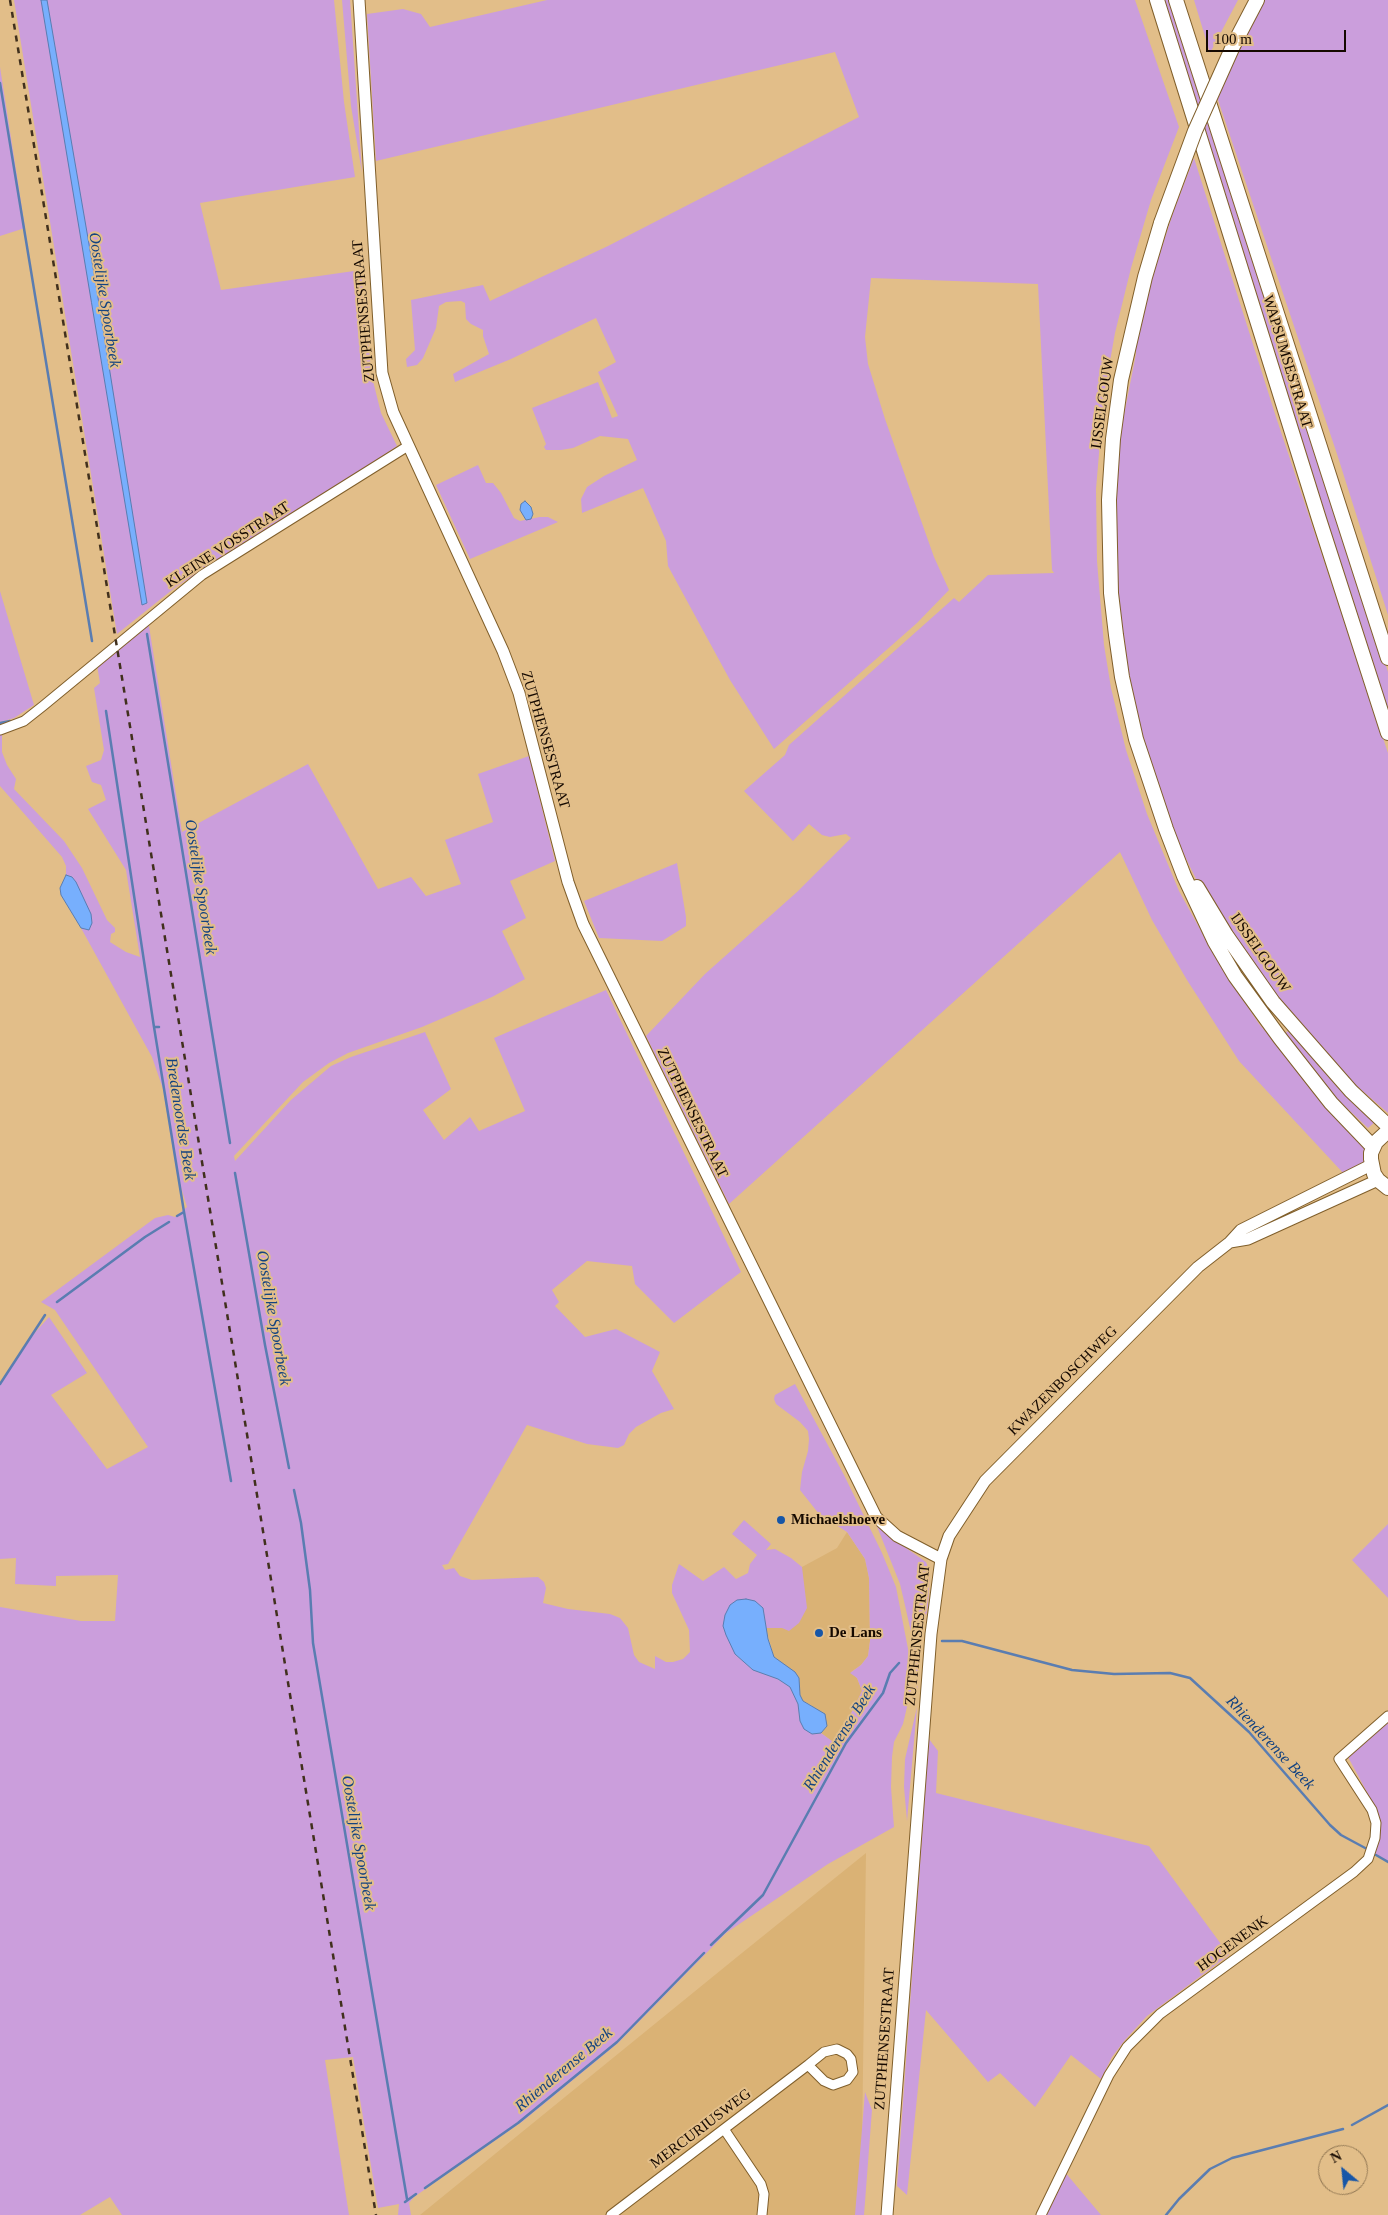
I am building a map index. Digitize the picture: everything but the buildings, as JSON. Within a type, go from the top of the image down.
[{"type":"main road","name":"WAPSUMSESTRAAT","points":[[1157,0],[1388,733]]},
{"type":"main road","name":"WAPSUMSESTRAAT","points":[[1176,0],[1388,658]]},
{"type":"main road","name":"IJSSELGOUW","points":[[1257,0],[1234,44],[1195,131],[1161,223],[1145,277],[1121,380],[1113,439],[1109,500],[1111,593],[1122,677],[1136,739],[1166,829],[1198,907],[1225,959],[1280,1038],[1321,1088],[1335,1099],[1380,1145]]},
{"type":"main road","name":"IJSSELGOUW","points":[[1166,829],[1206,902],[1250,970],[1292,1024],[1371,1112],[1388,1126]]},
{"type":"main road","name":"IJSSELGOUW","points":[[1345,1083],[1354,1088],[1388,1118]]},
{"type":"main road","points":[[1382,1177],[1378,1160],[1380,1145],[1388,1132]]},
{"type":"street","name":"ZUTPHENSESTRAAT","points":[[359,0],[382,373],[393,412],[503,651],[520,693],[568,882],[592,945],[876,1517],[897,1536],[941,1559],[931,1634],[887,2215]]},
{"type":"street","name":"KLEINE VOSSTRAAT","points":[[0,730],[24,721],[202,575],[408,446]]},
{"type":"street","name":"KWAZENBOSCHWEG","points":[[941,1559],[949,1536],[985,1481],[1198,1267],[1242,1230],[1257,1221],[1382,1177]]},
{"type":"street","name":"KWAZENBOSCHWEG","points":[[1230,1242],[1248,1239],[1382,1177]]},
{"type":"street","name":"HOGENENK","points":[[1041,2215],[1109,2075],[1127,2047],[1160,2014],[1354,1872],[1368,1859],[1375,1838],[1376,1823],[1372,1810],[1339,1759],[1388,1716]]},
{"type":"street","name":"MERCURIUSWEG","points":[[611,2215],[824,2052],[837,2049],[847,2054],[851,2059],[853,2072],[847,2080],[833,2085],[824,2081],[808,2065]]},
{"type":"street","points":[[724,2129],[761,2184],[764,2194],[762,2215]]},
{"type":"shaded area","points":[[14,0],[334,0],[344,102],[355,177],[200,203],[221,290],[361,270],[372,377],[381,413],[397,446],[177,586],[117,634]]},
{"type":"shaded area","points":[[342,0],[350,0],[362,173],[351,106]]},
{"type":"shaded area","points":[[547,0],[1135,0],[1179,127],[1151,200],[1131,268],[1115,333],[1104,395],[1096,489],[1097,561],[1104,645],[1111,688],[1126,750],[1147,814],[1179,891],[1217,960],[1259,1024],[1356,1131],[1368,1154],[1364,1163],[1345,1175],[1239,1061],[1187,980],[1152,920],[1120,852],[729,1204],[646,1036],[705,974],[797,892],[851,838],[846,834],[830,837],[822,835],[809,824],[793,841],[744,791],[785,755],[789,745],[954,598],[959,602],[988,575],[1054,573],[1052,570],[1038,284],[871,278],[865,337],[868,364],[885,419],[934,557],[949,590],[917,623],[774,749],[730,680],[668,566],[666,541],[643,488],[582,513],[581,499],[587,487],[604,476],[637,460],[628,439],[600,436],[573,448],[546,450],[544,447],[546,444],[532,408],[598,382],[612,418],[618,416],[598,372],[616,362],[596,318],[511,359],[455,382],[453,374],[489,354],[483,330],[466,319],[465,303],[461,301],[446,302],[439,306],[436,328],[423,358],[417,365],[407,367],[406,359],[415,350],[411,300],[483,285],[490,301],[608,246],[859,117],[835,52],[376,161],[367,14],[403,9],[421,14],[430,27]]},
{"type":"shaded area","points":[[1159,0],[1171,0],[1388,672],[1388,712]]},
{"type":"shaded area","points":[[1194,0],[1238,0],[1210,53]]},
{"type":"shaded area","points":[[1264,0],[1388,0],[1388,615],[1337,454],[1217,97]]},
{"type":"shaded area","points":[[0,67],[25,228],[0,236]]},
{"type":"shaded area","points":[[1194,158],[1276,417],[1388,753],[1388,1113],[1329,1062],[1291,1021],[1197,881],[1170,826],[1136,723],[1118,602],[1114,517],[1119,440],[1136,354],[1136,340],[1145,300],[1173,213]]},
{"type":"shaded area","points":[[478,465],[486,483],[493,483],[501,493],[514,518],[520,521],[548,517],[558,522],[470,559],[436,485]]},
{"type":"shaded area","points":[[0,591],[34,705],[14,718],[0,722]]},
{"type":"shaded area","points":[[148,620],[182,832],[308,764],[378,889],[411,877],[426,896],[461,884],[445,840],[493,822],[478,774],[529,756],[555,861],[510,881],[526,918],[502,931],[525,979],[492,997],[422,1027],[348,1053],[329,1063],[303,1082],[234,1156],[235,1161],[291,1100],[331,1066],[351,1057],[425,1032],[451,1089],[423,1110],[444,1140],[470,1117],[479,1131],[525,1111],[494,1038],[606,990],[741,1272],[674,1323],[635,1284],[632,1266],[587,1261],[552,1290],[559,1302],[555,1306],[585,1337],[616,1329],[660,1352],[652,1371],[674,1409],[661,1413],[636,1427],[629,1434],[624,1445],[618,1448],[587,1444],[527,1425],[448,1564],[442,1565],[445,1570],[454,1568],[460,1576],[472,1580],[538,1577],[544,1582],[546,1588],[543,1603],[568,1609],[610,1614],[620,1618],[628,1628],[634,1655],[639,1662],[655,1669],[655,1656],[666,1662],[673,1662],[683,1659],[690,1652],[689,1630],[672,1593],[672,1585],[679,1564],[703,1581],[724,1567],[736,1579],[748,1573],[750,1564],[757,1555],[732,1534],[744,1520],[771,1544],[766,1550],[775,1549],[802,1567],[807,1608],[799,1623],[789,1631],[782,1628],[766,1628],[763,1608],[735,1654],[753,1670],[778,1679],[790,1687],[798,1704],[800,1721],[812,1734],[821,1733],[836,1744],[862,1691],[857,1678],[850,1673],[861,1665],[868,1656],[870,1641],[869,1578],[865,1559],[847,1532],[819,1514],[800,1490],[802,1472],[808,1451],[808,1431],[800,1422],[776,1404],[774,1399],[775,1395],[795,1384],[844,1475],[882,1553],[896,1587],[910,1659],[911,1690],[903,1724],[894,1742],[892,1757],[891,1787],[894,1827],[828,1864],[726,1933],[618,2043],[523,2121],[414,2197],[409,2203],[411,2215],[398,2215],[399,2204],[378,2208],[353,2057],[325,2060],[349,2215],[122,2215],[110,2197],[80,2215],[0,2215],[0,1607],[81,1621],[115,1621],[118,1575],[56,1576],[56,1586],[15,1584],[16,1558],[0,1559],[0,1384],[31,1337],[49,1317],[87,1373],[51,1395],[107,1469],[148,1447],[55,1310],[41,1302],[155,1218],[168,1215],[175,1217],[187,1207],[177,1174],[163,1089],[152,1057],[81,928],[88,930],[72,877],[66,875],[66,866],[62,857],[0,786],[0,734],[2,733],[2,752],[7,765],[16,779],[14,789],[64,841],[82,868],[107,920],[115,928],[115,932],[111,934],[110,942],[126,952],[140,957],[126,870],[88,809],[106,800],[101,785],[92,782],[86,766],[101,760],[104,750],[94,688],[100,683],[97,665]]},
{"type":"shaded area","points":[[677,863],[686,926],[662,941],[599,938],[584,901]]},
{"type":"shaded area","points":[[1288,1031],[1375,1122],[1368,1128],[1336,1098],[1283,1035]]},
{"type":"shaded area","points":[[876,1524],[889,1536],[926,1562],[930,1572],[928,1606],[920,1646],[917,1693],[915,1650],[900,1584]]},
{"type":"shaded area","points":[[1388,1524],[1388,1598],[1352,1560]]},
{"type":"shaded area","name":"De Lans","points":[[847,1532],[865,1559],[869,1578],[870,1641],[868,1656],[861,1665],[851,1672],[857,1678],[862,1691],[836,1744],[821,1733],[827,1726],[811,1705],[803,1701],[800,1695],[799,1678],[774,1657],[766,1628],[786,1579],[802,1567],[837,1548]]},
{"type":"shaded area","points":[[917,1707],[907,1821],[904,1787],[905,1759]]},
{"type":"shaded area","points":[[1388,1721],[1388,1861],[1374,1853],[1378,1841],[1376,1809],[1348,1757]]},
{"type":"shaded area","points":[[929,1739],[938,1751],[936,1793],[1149,1846],[1229,1955],[1147,2016],[1112,2057],[1101,2079],[1071,2055],[1035,2107],[1000,2073],[988,2082],[926,2010],[907,2195],[897,2186]]},
{"type":"shaded area","points":[[866,1853],[861,2215],[420,2215],[737,1957]]},
{"type":"shaded area","points":[[865,2092],[872,2110],[864,2215],[855,2215]]},
{"type":"shaded area","points":[[1064,2171],[1101,2215],[1045,2215]]},
{"type":"water","points":[[41,0],[47,0],[95,279],[147,603],[142,605]]},
{"type":"water","points":[[525,501],[531,507],[533,514],[531,519],[526,520],[520,510],[521,504]]},
{"type":"water","points":[[66,875],[72,877],[76,882],[91,914],[92,923],[89,930],[81,928],[61,895],[60,888]]},
{"type":"water","points":[[737,1600],[755,1601],[763,1608],[768,1639],[774,1657],[795,1672],[799,1678],[800,1695],[803,1701],[825,1714],[827,1726],[821,1733],[812,1734],[804,1729],[800,1721],[798,1704],[790,1687],[778,1679],[753,1670],[735,1654],[723,1626],[725,1615],[730,1605]]},
{"type":"waterway","points":[[0,83],[92,641]]},
{"type":"waterway","name":"Oostelijke Spoorbeek","points":[[147,634],[230,1143]]},
{"type":"waterway","points":[[106,711],[154,1027]]},
{"type":"waterway","points":[[0,723],[10,721]]},
{"type":"waterway","name":"Bredenoordse Beek","points":[[159,1027],[154,1027],[184,1212],[177,1216]]},
{"type":"waterway","name":"Oostelijke Spoorbeek","points":[[235,1173],[289,1468]]},
{"type":"waterway","points":[[184,1212],[231,1481]]},
{"type":"waterway","name":"Bredenoordse Beek","points":[[57,1302],[145,1237],[169,1222]]},
{"type":"waterway","name":"Bredenoordse Beek","points":[[0,1384],[45,1315]]},
{"type":"waterway","name":"Oostelijke Spoorbeek","points":[[294,1490],[301,1523],[310,1590],[313,1643],[407,2199]]},
{"type":"waterway","name":"Rhienderense Beek","points":[[942,1641],[962,1641],[1072,1670],[1114,1674],[1170,1673],[1190,1678],[1249,1732],[1330,1825],[1341,1835],[1367,1849]]},
{"type":"waterway","name":"Rhienderense Beek","points":[[711,1945],[763,1895],[846,1743],[883,1693],[890,1673],[899,1663]]},
{"type":"waterway","name":"Rhienderense Beek","points":[[1376,1855],[1388,1862]]},
{"type":"waterway","name":"Rhienderense Beek","points":[[425,2188],[518,2123],[617,2042],[704,1953]]},
{"type":"waterway","points":[[1352,2125],[1388,2105]]},
{"type":"waterway","points":[[1166,2215],[1179,2199],[1210,2169],[1232,2158],[1343,2129]]},
{"type":"waterway","name":"Oostelijke Spoorbeek","points":[[405,2202],[416,2194]]},
{"type":"railway","points":[[10,0],[376,2215]]},
{"type":"place","name":"Michaelshoeve","points":[[781,1520]]},
{"type":"place","name":"De Lans","points":[[819,1633]]}]
